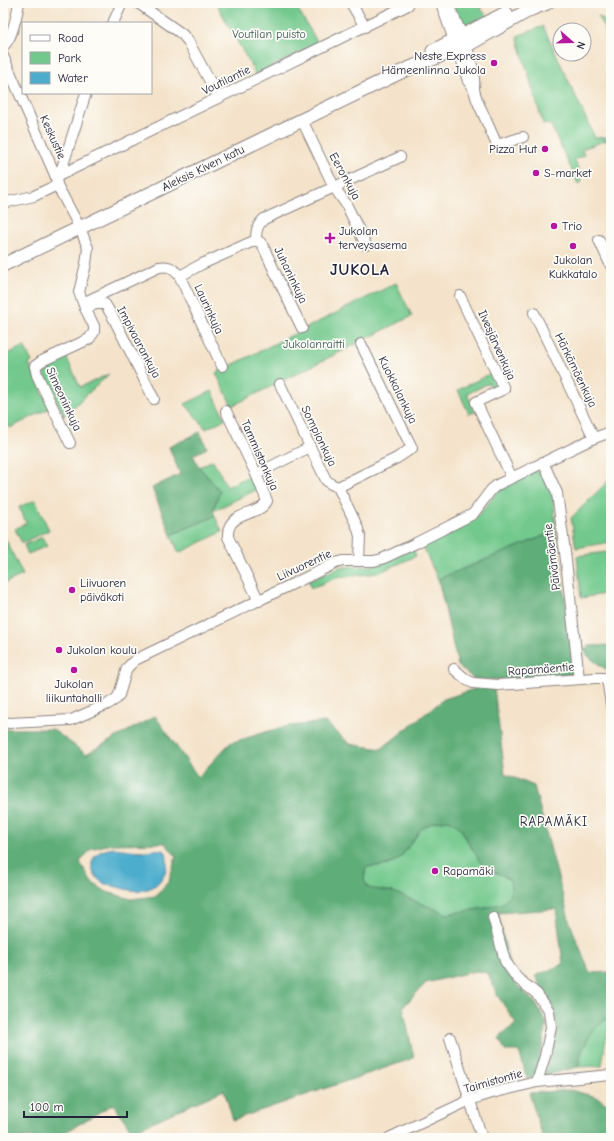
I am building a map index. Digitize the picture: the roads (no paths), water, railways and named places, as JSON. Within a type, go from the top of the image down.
[{"type":"main road","name":"Aleksis Kiven katu","points":[[459,43],[528,3]]},
{"type":"main road","name":"Aleksis Kiven katu","points":[[3,265],[459,43],[546,3]]},
{"type":"street","points":[[3,46],[7,44],[19,3]]},
{"type":"street","points":[[112,22],[122,3]]},
{"type":"street","points":[[138,3],[182,34],[219,98]]},
{"type":"street","points":[[351,3],[365,27]]},
{"type":"street","points":[[441,3],[459,43]]},
{"type":"street","points":[[448,3],[468,81],[474,90],[497,145],[523,137]]},
{"type":"street","name":"Voutilantie","points":[[3,204],[34,196],[56,181],[219,98],[408,5]]},
{"type":"street","name":"Keskustie","points":[[3,56],[56,181],[80,228]]},
{"type":"street","points":[[56,181],[62,168],[86,94]]},
{"type":"street","name":"Eeronkuja","points":[[302,120],[334,187],[346,204],[366,244]]},
{"type":"street","points":[[180,276],[202,264],[256,240],[258,224],[264,219],[400,157]]},
{"type":"street","points":[[80,228],[88,248],[86,264],[79,292],[84,305]]},
{"type":"street","name":"Juhaninkuja","points":[[256,240],[263,246],[302,328]]},
{"type":"street","points":[[599,240],[611,266]]},
{"type":"street","name":"Laurinkuja","points":[[84,305],[159,267],[168,266],[180,276],[222,366]]},
{"type":"street","name":"Ilvesjärvenkuja","points":[[460,296],[504,388],[476,402],[512,478]]},
{"type":"street","name":"Impivaarankuja","points":[[84,305],[105,304],[154,399]]},
{"type":"street","name":"Simeoninkuja","points":[[70,443],[37,375],[35,366],[42,361],[89,339],[94,332],[94,326],[84,305]]},
{"type":"street","name":"Härkämäenkuja","points":[[534,313],[594,438]]},
{"type":"street","name":"Kuokkalankuja","points":[[338,487],[397,458],[412,448],[361,344]]},
{"type":"street","name":"Sompionkuja","points":[[280,384],[326,480],[338,487],[357,526],[360,536],[359,561]]},
{"type":"street","name":"Tammistonkuja","points":[[226,411],[267,501],[264,506],[233,521],[228,528],[228,537],[259,601]]},
{"type":"street","name":"Liivuorentie","points":[[3,722],[10,723],[71,720],[108,704],[119,695],[127,668],[135,660],[336,563],[344,561],[374,561],[382,559],[470,517],[476,512],[493,487],[594,438],[611,432]]},
{"type":"street","points":[[256,474],[310,447]]},
{"type":"street","name":"Päivämäentie","points":[[543,462],[557,493],[579,679]]},
{"type":"street","name":"Rapamäentie","points":[[454,670],[473,683],[498,685],[607,678],[611,705]]},
{"type":"street","points":[[493,917],[505,961],[517,978],[537,994],[549,1011],[551,1027],[545,1056],[537,1082]]},
{"type":"street","points":[[450,1038],[482,1138]]},
{"type":"street","name":"Taimistontie","points":[[388,1138],[470,1100],[537,1082],[611,1075]]},
{"type":"water","points":[[114,848],[140,851],[158,849],[166,852],[167,866],[164,875],[153,887],[136,891],[103,883],[96,877],[92,870],[92,861],[97,854]]},
{"type":"place","name":"Neste Express Hämeenlinna Jukola","points":[[494,63]]},
{"type":"place","name":"Pizza Hut","points":[[545,149]]},
{"type":"place","name":"S-market","points":[[536,173]]},
{"type":"place","name":"Trio","points":[[554,226]]},
{"type":"place","name":"Jukolan terveysasema","points":[[330,238]]},
{"type":"place","name":"Jukolan Kukkatalo","points":[[573,246]]},
{"type":"place","name":"Liivuoren päiväkoti","points":[[72,590]]},
{"type":"place","name":"Jukolan koulu","points":[[59,650]]},
{"type":"place","name":"Jukolan liikuntahalli","points":[[74,670]]},
{"type":"place","name":"Rapamäki","points":[[435,871]]},
{"type":"district","name":"JUKOLA","points":[[360,270]]},
{"type":"district","name":"RAPAMÄKI","points":[[554,821]]},
{"type":"park label","name":"Voutilan puisto","points":[[269,34]]},
{"type":"park label","name":"Jukolanraitti","points":[[314,344]]}]
